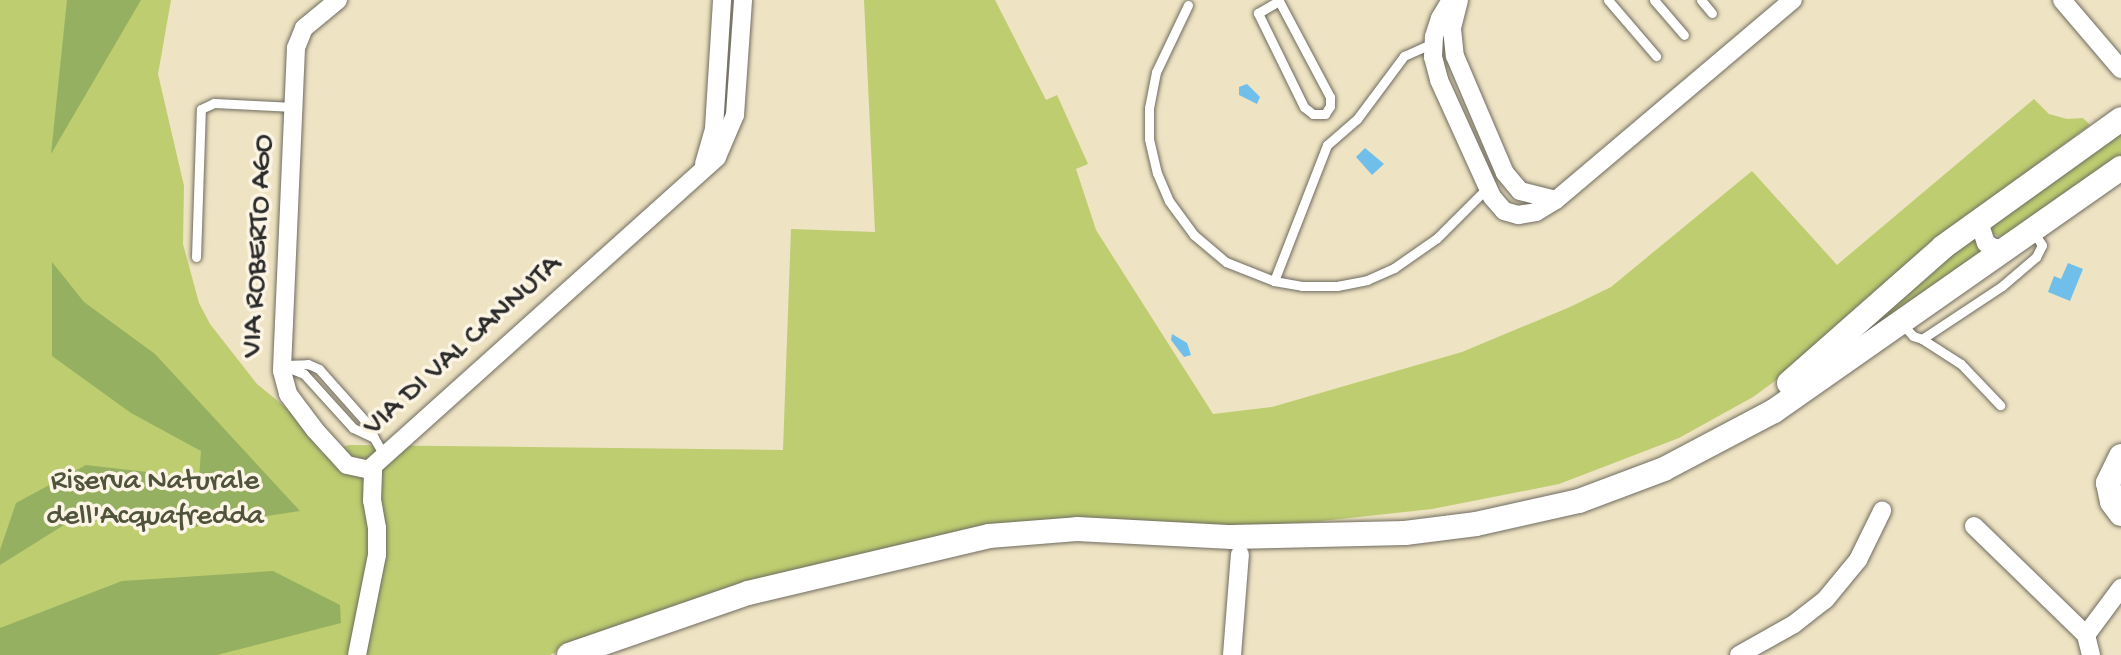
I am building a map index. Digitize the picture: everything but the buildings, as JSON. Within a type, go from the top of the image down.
[{"type":"street","name":"VIA ROBERTO AGO","points":[[338,0],[300,35],[282,365],[285,388],[307,421],[347,465],[371,470]]},
{"type":"street","name":"VIA DI VAL CANNUTA","points":[[699,173],[713,137],[722,0]]},
{"type":"street","name":"VIA DI VAL CANNUTA","points":[[357,655],[378,545],[371,470],[379,447],[717,157],[732,124],[743,0]]},
{"type":"street","points":[[1451,0],[1437,24],[1433,57],[1443,89],[1488,187],[1500,207],[1511,214],[1536,212],[1556,200],[1793,0]]},
{"type":"street","points":[[1459,0],[1452,29],[1457,63],[1505,173],[1520,191],[1556,200]]},
{"type":"street","points":[[2062,0],[2121,69]]},
{"type":"street","points":[[1340,532],[1377,522],[1456,513],[1547,494],[1617,472],[1673,449],[1730,420],[1800,375],[1983,216],[2121,119]]},
{"type":"street","points":[[569,655],[748,593],[989,536],[1052,529],[1232,537],[1340,532],[1390,534],[1449,529],[1541,511],[1601,493],[1672,465],[1764,417],[2121,168]]},
{"type":"street","points":[[1983,216],[1981,228],[1986,243],[1994,248],[2007,248]]},
{"type":"street","points":[[2121,456],[2108,483],[2112,502],[2121,514]]},
{"type":"street","points":[[1739,655],[1794,624],[1825,600],[1858,560],[1882,511]]},
{"type":"street","points":[[1974,526],[2086,635],[2091,655]]},
{"type":"street","points":[[1232,655],[1240,554]]},
{"type":"street","points":[[2086,635],[2121,588]]},
{"type":"lane","points":[[1608,0],[1656,56]]},
{"type":"lane","points":[[1654,0],[1684,35]]},
{"type":"lane","points":[[1701,0],[1712,13]]},
{"type":"lane","points":[[1279,1],[1330,97],[1330,106],[1325,114],[1313,114],[1304,107],[1258,13],[1279,1]]},
{"type":"lane","points":[[1188,5],[1164,51],[1151,90],[1148,127],[1157,173],[1174,209],[1204,244],[1235,267],[1274,281],[1337,286],[1386,273],[1437,238],[1488,187]]},
{"type":"lane","points":[[1274,281],[1327,145],[1357,119],[1404,56],[1433,43]]},
{"type":"lane","points":[[196,257],[201,109],[214,103],[294,107]]},
{"type":"lane","points":[[1922,339],[2022,271],[2042,245],[2032,230]]},
{"type":"lane","points":[[1900,322],[1913,336],[1961,364],[2000,405]]},
{"type":"lane","points":[[282,365],[308,364],[319,369],[366,422],[379,447]]},
{"type":"lane","points":[[282,365],[304,374],[353,428],[379,447]]},
{"type":"green space","name":"Riserva Naturale dell'Acquafredda","points":[[0,0],[171,0],[158,74],[184,186],[183,244],[199,303],[210,324],[257,384],[290,411],[323,454],[349,445],[783,450],[791,229],[875,232],[864,0],[995,0],[1046,100],[1057,95],[1088,164],[1076,169],[1096,230],[1213,414],[1272,407],[1462,352],[1570,307],[1611,287],[1752,171],[1837,265],[2034,99],[2049,114],[2067,119],[2083,118],[2090,125],[1929,244],[1790,370],[1753,397],[1679,438],[1559,484],[1432,509],[1322,521],[1257,526],[1102,523],[700,599],[549,655],[0,655]]},
{"type":"green space","points":[[67,0],[141,0],[51,154]]},
{"type":"green space","points":[[2121,128],[2121,157],[2006,238],[1993,234],[1990,228]]},
{"type":"green space","points":[[1971,235],[1985,253],[1808,377]]},
{"type":"green space","name":"Riserva Naturale dell'Acquafredda","points":[[52,262],[84,302],[155,354],[300,511],[193,527],[80,515],[0,565],[0,550],[16,503],[86,465],[199,478],[201,451],[131,413],[52,356]]},
{"type":"green space","points":[[273,571],[340,605],[341,623],[217,655],[0,655],[0,628],[122,581]]},
{"type":"water","points":[[1247,84],[1260,97],[1257,104],[1239,95],[1239,87]]},
{"type":"water","points":[[1365,148],[1384,164],[1372,175],[1356,157]]},
{"type":"water","points":[[2068,263],[2083,269],[2070,301],[2048,292],[2054,276],[2061,279]]},
{"type":"water","points":[[1172,334],[1187,343],[1191,355],[1184,357],[1171,340]]}]
